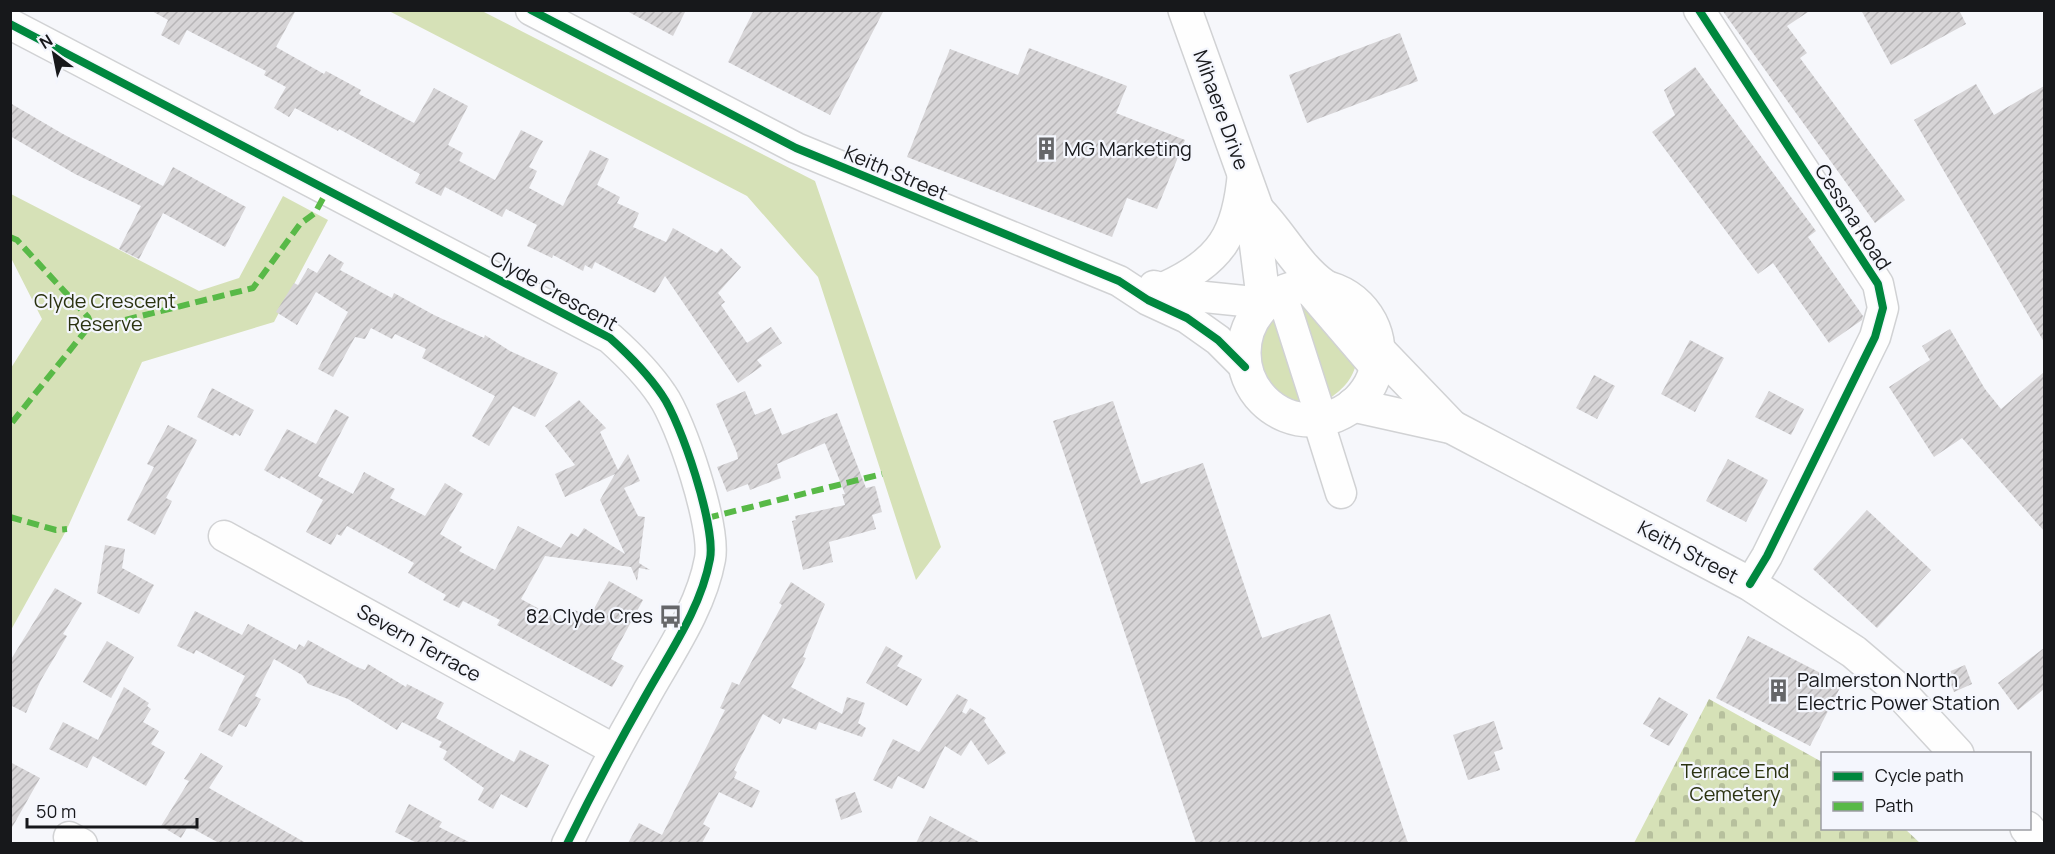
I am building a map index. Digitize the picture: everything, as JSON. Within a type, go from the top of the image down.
[{"type":"main road","name":"Mihaere Drive","points":[[1185,10],[1257,210],[1255,233],[1287,295],[1309,275],[1274,227],[1257,210]]},
{"type":"main road","points":[[1341,292],[1356,302],[1372,324],[1378,360],[1372,383],[1353,405],[1339,415],[1320,420],[1285,416],[1271,408],[1250,383],[1245,367],[1246,334],[1287,295],[1341,292]]},
{"type":"main road","name":"Keith Street","points":[[1378,360],[1452,427],[1750,584],[1854,652],[1895,687],[1956,752]]},
{"type":"main road","name":"Keith Street","points":[[1353,405],[1452,427]]},
{"type":"main road","points":[[2028,830],[2040,843]]},
{"type":"street","name":"Keith Street","points":[[531,10],[796,148],[1119,281],[1148,300],[1187,318],[1218,340],[1245,367]]},
{"type":"street","name":"Cessna Road","points":[[1699,10],[1878,284],[1883,308],[1875,337],[1767,556],[1750,584]]},
{"type":"street","name":"Clyde Crescent","points":[[10,24],[610,338],[631,357],[663,396],[679,433],[707,518],[711,558],[700,591],[685,624],[615,750],[567,843]]},
{"type":"street","points":[[1162,288],[1191,275],[1223,245],[1235,220],[1244,172]]},
{"type":"street","name":"Keith Street","points":[[1119,281],[1162,288],[1185,295],[1244,301],[1287,295]]},
{"type":"street","points":[[1287,295],[1341,494]]},
{"type":"street","name":"Severn Terrace","points":[[224,536],[615,750]]},
{"type":"green space","points":[[389,11],[482,11],[815,181],[941,547],[916,580],[818,277],[747,196]]},
{"type":"green space","name":"Clyde Crescent Reserve","points":[[11,194],[199,291],[239,278],[283,196],[328,220],[274,322],[142,362],[67,529],[11,630],[11,368],[42,319],[11,258]]},
{"type":"green space","points":[[1307,303],[1357,361],[1346,384],[1326,401],[1293,306]]},
{"type":"green space","points":[[1278,314],[1305,403],[1283,395],[1274,387],[1263,367],[1261,356],[1265,334]]},
{"type":"green space","name":"Terrace End Cemetery","points":[[1709,699],[1821,761],[1821,830],[1906,830],[1920,843],[1634,843]]},
{"type":"building","points":[[150,10],[296,10],[276,47],[324,74],[326,71],[361,90],[359,94],[414,123],[434,88],[468,106],[448,145],[463,153],[459,161],[495,180],[521,130],[543,141],[529,167],[537,171],[529,188],[563,206],[590,150],[609,159],[597,185],[620,197],[617,203],[639,213],[633,227],[666,242],[673,228],[717,253],[721,248],[741,267],[718,293],[725,302],[721,305],[747,343],[771,327],[782,343],[757,360],[762,366],[738,383],[665,276],[655,293],[595,262],[592,269],[585,265],[583,271],[553,255],[552,258],[527,246],[537,225],[506,209],[502,217],[445,187],[441,196],[415,183],[420,174],[339,129],[338,131],[295,108],[289,117],[274,108],[286,87],[264,75],[266,71],[187,30],[179,45],[161,35],[168,20]]},
{"type":"building","points":[[625,10],[686,10],[673,36]]},
{"type":"building","points":[[754,10],[884,10],[830,115],[728,62]]},
{"type":"building","points":[[1722,10],[1811,10],[1787,26],[1807,53],[1800,58],[1905,200],[1875,223]]},
{"type":"building","points":[[1861,10],[1959,10],[1966,24],[1891,65]]},
{"type":"building","points":[[1400,33],[1418,81],[1307,123],[1289,75]]},
{"type":"building","name":"MG Marketing","points":[[1029,48],[1127,86],[1116,113],[1185,140],[1157,209],[1127,198],[1112,237],[907,157],[950,49],[1018,75]]},
{"type":"building","points":[[1695,67],[1816,231],[1808,237],[1863,316],[1862,320],[1829,343],[1773,263],[1758,274],[1652,132],[1675,115],[1664,90]]},
{"type":"building","points":[[1976,84],[1994,115],[2044,86],[2044,342],[1914,120]]},
{"type":"building","points":[[10,103],[63,134],[163,186],[173,167],[246,207],[225,247],[163,213],[139,259],[119,249],[141,206],[75,174],[10,136]]},
{"type":"building","points":[[329,254],[344,263],[340,270],[392,298],[394,293],[434,315],[484,338],[485,335],[510,351],[558,373],[535,417],[513,406],[489,446],[472,436],[495,396],[422,358],[426,349],[395,334],[392,339],[371,328],[365,339],[355,337],[333,377],[318,369],[348,312],[316,292],[297,325],[276,312],[294,283],[298,285],[308,268],[317,273]]},
{"type":"building","points":[[1950,329],[1985,389],[2001,409],[2044,372],[2044,531],[1962,438],[1934,457],[1889,387],[1930,360],[1922,346]]},
{"type":"building","points":[[1690,340],[1724,358],[1695,412],[1661,394]]},
{"type":"building","points":[[1594,375],[1615,386],[1597,419],[1576,408]]},
{"type":"building","points":[[212,388],[254,410],[240,436],[235,433],[233,436],[197,417]]},
{"type":"building","points":[[745,391],[755,415],[771,408],[782,435],[837,413],[866,488],[875,486],[882,512],[872,515],[876,529],[829,542],[833,562],[803,570],[792,521],[796,520],[795,516],[845,505],[842,494],[845,494],[825,443],[777,464],[781,478],[750,490],[748,484],[727,492],[717,467],[738,459],[716,404]]},
{"type":"building","points":[[1769,391],[1804,409],[1791,435],[1755,417]]},
{"type":"building","points":[[579,400],[606,428],[600,432],[618,470],[628,454],[640,481],[624,488],[638,516],[645,517],[639,563],[650,570],[639,568],[637,581],[631,567],[545,556],[521,599],[567,624],[575,610],[589,618],[609,581],[643,600],[611,659],[624,666],[612,687],[497,625],[500,620],[463,601],[459,608],[443,600],[446,595],[408,573],[414,563],[347,526],[341,536],[337,534],[331,545],[306,532],[323,500],[281,476],[280,479],[264,470],[287,429],[316,444],[335,409],[349,417],[318,476],[353,494],[364,472],[395,489],[390,498],[425,516],[445,483],[463,494],[440,534],[462,547],[459,551],[495,570],[518,526],[561,548],[571,533],[578,537],[584,528],[625,554],[600,500],[615,474],[565,497],[555,474],[575,465],[545,426]]},
{"type":"building","points":[[1113,401],[1141,484],[1203,463],[1262,638],[1330,614],[1408,843],[1196,843],[1053,421]]},
{"type":"building","points":[[168,425],[197,440],[166,498],[172,501],[155,535],[127,520],[154,467],[147,464]]},
{"type":"building","points":[[1728,459],[1768,480],[1746,522],[1706,501]]},
{"type":"building","points":[[1867,510],[1931,570],[1877,628],[1813,569]]},
{"type":"building","points":[[105,545],[125,549],[122,568],[154,585],[139,614],[97,593]]},
{"type":"building","points":[[791,582],[825,604],[803,657],[806,658],[791,687],[842,714],[847,697],[865,703],[858,723],[866,728],[862,737],[819,722],[816,730],[783,718],[780,724],[763,714],[734,770],[737,772],[734,778],[760,791],[752,808],[719,792],[703,824],[710,828],[702,843],[628,843],[639,823],[662,835],[725,710],[720,708],[732,682],[739,685],[782,605],[779,603]]},
{"type":"building","points":[[55,588],[82,603],[63,634],[67,636],[41,680],[26,713],[10,705],[10,661]]},
{"type":"building","points":[[195,611],[242,635],[248,624],[296,650],[299,644],[304,647],[308,640],[357,667],[365,670],[368,664],[406,687],[407,684],[444,703],[436,718],[514,762],[520,750],[549,765],[527,808],[501,794],[493,809],[478,800],[484,788],[443,759],[447,751],[439,747],[442,742],[402,722],[397,730],[348,699],[308,684],[302,675],[274,659],[255,696],[261,699],[246,727],[239,724],[232,737],[218,730],[245,676],[196,650],[194,654],[177,646]]},
{"type":"building","name":"Palmerston North Electric Power Station","points":[[1748,636],[1842,684],[1810,746],[1716,698]]},
{"type":"building","points":[[107,641],[134,657],[111,698],[83,682]]},
{"type":"building","points":[[886,646],[903,656],[897,666],[922,679],[907,706],[866,683]]},
{"type":"building","points":[[2044,648],[2044,689],[2018,710],[1998,683]]},
{"type":"building","points":[[1965,665],[1972,684],[1954,692],[1946,673]]},
{"type":"building","points":[[124,687],[149,703],[147,706],[151,709],[143,722],[159,731],[151,744],[165,752],[146,786],[93,756],[87,768],[49,749],[63,722],[98,740]]},
{"type":"building","points":[[957,694],[968,700],[962,712],[966,714],[970,708],[986,718],[984,721],[1006,753],[988,765],[971,740],[961,756],[945,746],[924,789],[898,776],[892,789],[873,780],[893,739],[919,752]]},
{"type":"building","points":[[1659,697],[1688,714],[1669,746],[1650,736],[1654,730],[1643,724]]},
{"type":"building","points":[[1494,721],[1503,749],[1494,752],[1500,770],[1468,780],[1453,735]]},
{"type":"building","points":[[201,753],[223,766],[209,788],[306,843],[219,843],[188,826],[181,838],[161,826],[189,781],[184,779]]},
{"type":"building","points":[[10,762],[40,778],[10,831]]},
{"type":"building","points":[[855,792],[862,812],[841,820],[835,799]]},
{"type":"building","points":[[409,804],[442,822],[439,827],[471,843],[417,843],[395,832]]},
{"type":"building","points":[[930,816],[981,843],[916,843]]},
{"type":"marked path","points":[[91,324],[97,327],[253,288],[300,224],[315,213],[328,189]]},
{"type":"marked path","points":[[10,237],[17,240],[88,317],[91,324],[10,425]]},
{"type":"marked path","points":[[707,518],[882,474]]},
{"type":"marked path","points":[[10,517],[56,530],[67,529]]},
{"type":"cycle path","points":[[531,10],[796,148],[1119,281],[1148,300],[1187,318],[1218,340],[1245,367]]},
{"type":"cycle path","points":[[1699,10],[1878,284],[1883,308],[1875,337],[1767,556],[1750,584]]},
{"type":"cycle path","points":[[10,24],[610,338],[638,365],[662,395],[670,408],[695,475],[708,524],[710,559],[700,595],[684,629],[615,750],[567,844]]},
{"type":"place","name":"MG Marketing","points":[[1046,149]]},
{"type":"place","name":"82 Clyde Cres","points":[[671,616]]},
{"type":"place","name":"Palmerston North Electric Power Station","points":[[1779,691]]}]
